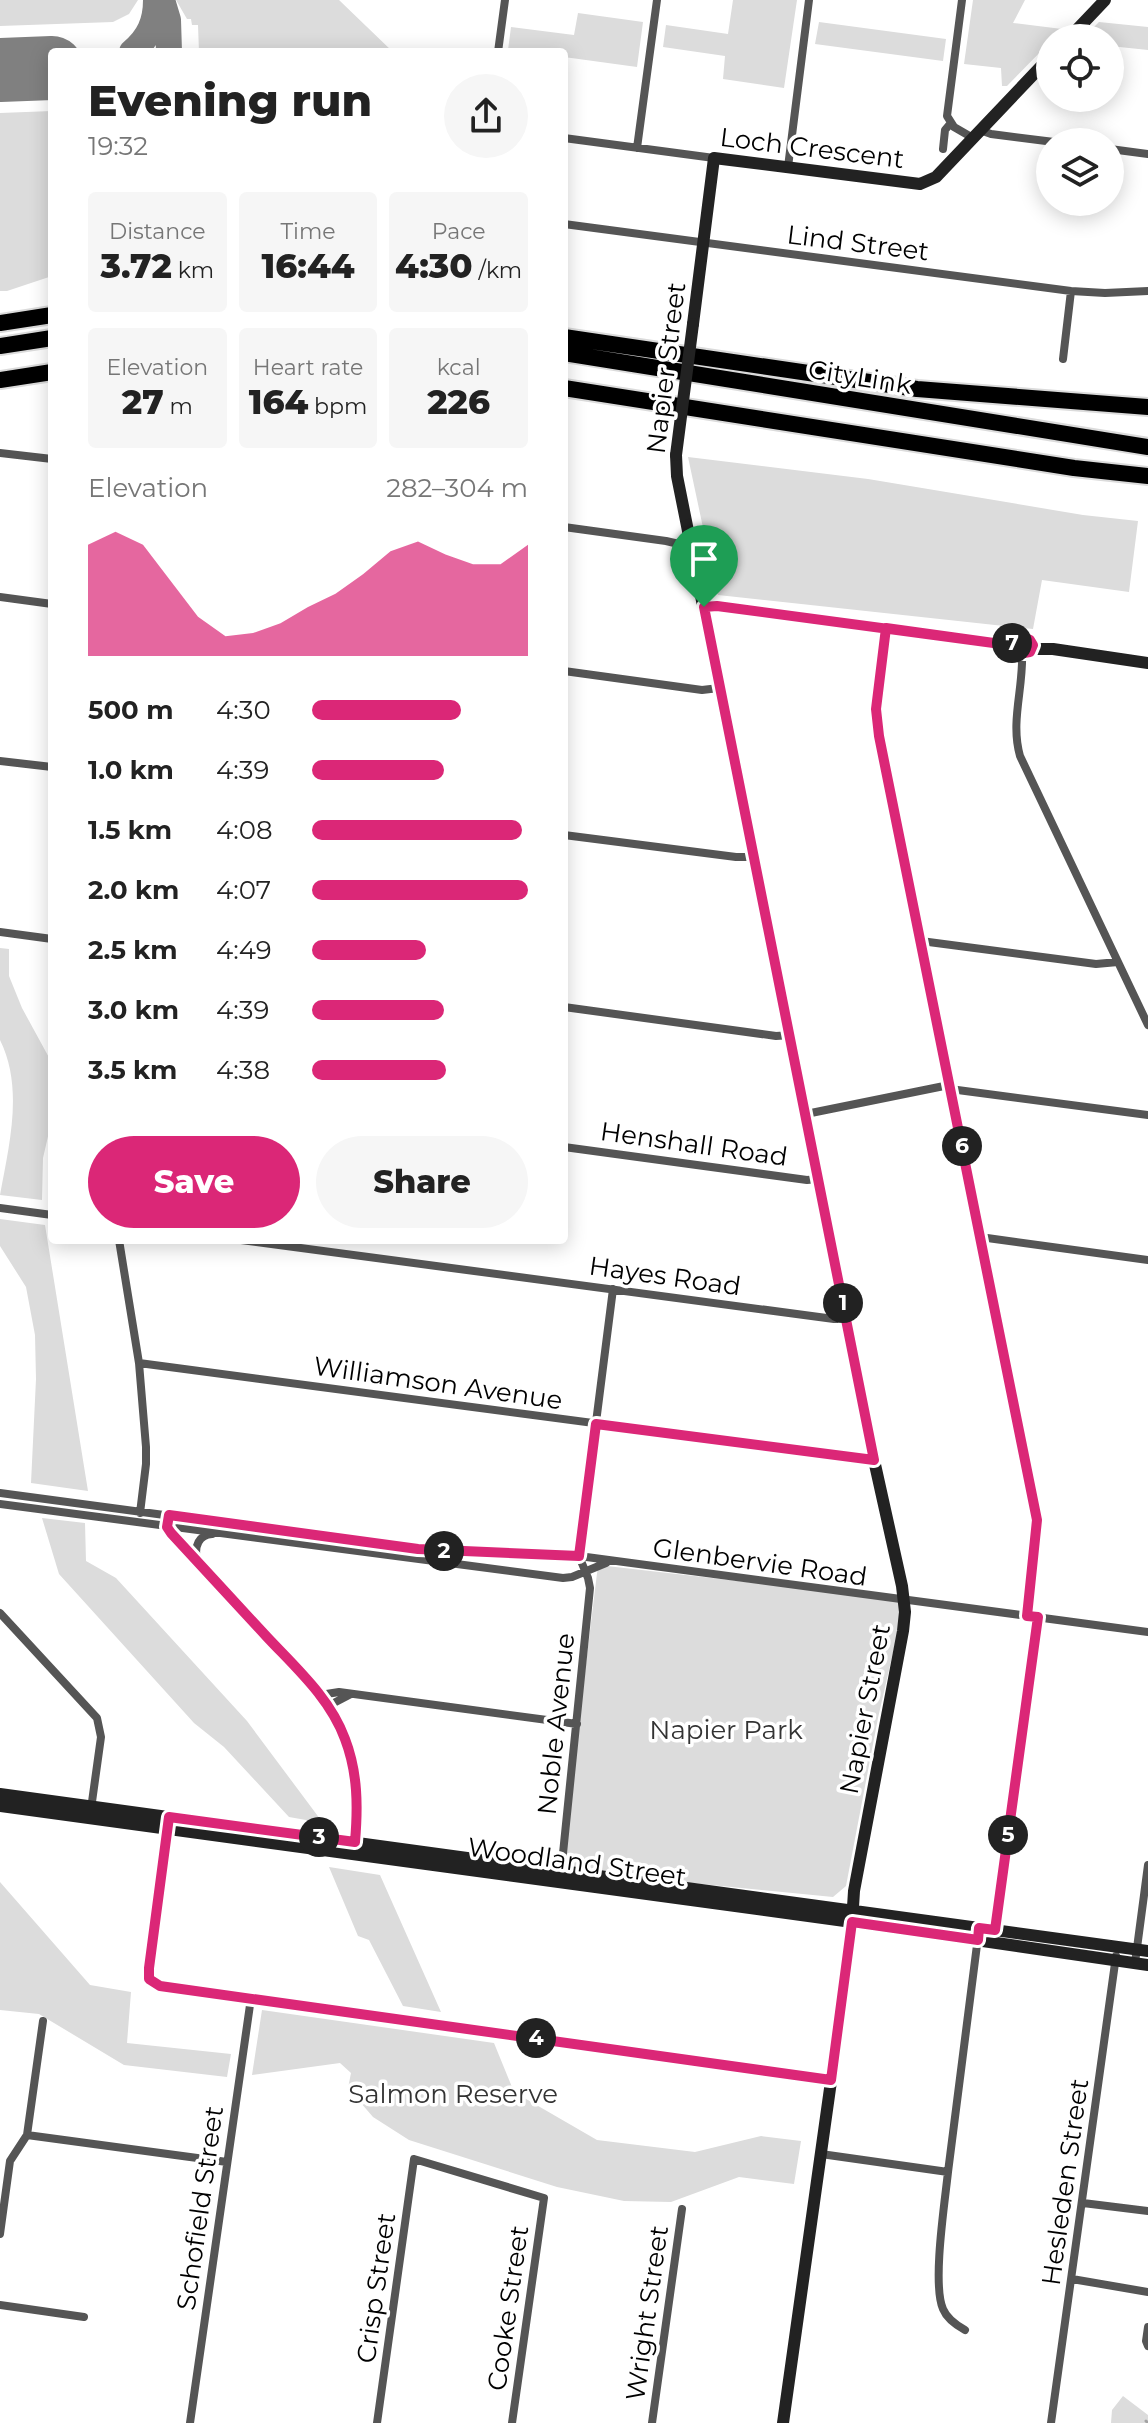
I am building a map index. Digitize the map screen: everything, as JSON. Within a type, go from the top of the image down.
[{"type":"highway","points":[[0,323],[48,316]]},
{"type":"highway","points":[[568,338],[917,389],[1148,407]]},
{"type":"highway","points":[[0,346],[48,339]]},
{"type":"highway","name":"CityLink","points":[[568,354],[1148,447]]},
{"type":"highway","points":[[0,380],[48,373]]},
{"type":"highway","points":[[568,389],[1074,468],[1148,476]]},
{"type":"street","points":[[499,48],[505,0]]},
{"type":"street","points":[[637,148],[657,0]]},
{"type":"street","points":[[788,167],[809,0]]},
{"type":"street","points":[[943,149],[945,130],[950,124],[948,111],[962,0]]},
{"type":"street","points":[[1082,24],[1105,0]]},
{"type":"street","name":"Loch Crescent","points":[[568,139],[920,184],[936,177],[1036,72]]},
{"type":"street","points":[[950,124],[976,134],[1036,140]]},
{"type":"street","points":[[1124,151],[1148,154]]},
{"type":"street","name":"Napier Street","points":[[714,158],[676,455],[677,476],[874,1460],[905,1600],[903,1631],[861,1851],[783,2423]]},
{"type":"street","name":"Lind Street","points":[[568,225],[1071,291],[1148,291]]},
{"type":"street","points":[[1063,359],[1071,291]]},
{"type":"street","points":[[0,453],[48,459]]},
{"type":"street","points":[[568,528],[666,541],[691,541]]},
{"type":"street","points":[[0,597],[48,603]]},
{"type":"street","points":[[704,607],[717,606],[1148,663]]},
{"type":"street","points":[[886,628],[877,719],[1037,1520],[1027,1616]]},
{"type":"street","points":[[1026,648],[1015,728],[1020,756],[1148,1025]]},
{"type":"street","points":[[568,672],[702,690],[719,688]]},
{"type":"street","points":[[0,761],[48,767]]},
{"type":"street","points":[[568,836],[755,857]]},
{"type":"street","points":[[0,932],[48,938]]},
{"type":"street","points":[[921,941],[1096,964],[1118,962]]},
{"type":"street","points":[[568,1008],[776,1036],[791,1035]]},
{"type":"street","points":[[806,1114],[950,1087],[1148,1115]]},
{"type":"street","name":"Henshall Road","points":[[568,1148],[818,1179]]},
{"type":"street","points":[[0,1208],[48,1214]]},
{"type":"street","points":[[980,1237],[1148,1260]]},
{"type":"street","points":[[120,1244],[139,1363],[146,1456],[138,1523]]},
{"type":"street","name":"Hayes Road","points":[[271,1244],[846,1319]]},
{"type":"street","points":[[579,1556],[613,1289]]},
{"type":"street","name":"Williamson Avenue","points":[[139,1363],[874,1460]]},
{"type":"street","name":"Glenbervie Road","points":[[0,1493],[418,1549],[579,1556],[1148,1632]]},
{"type":"street","points":[[21,1507],[22,1496]]},
{"type":"street","name":"Glenbervie Road","points":[[0,1504],[563,1578],[611,1562]]},
{"type":"street","points":[[169,1515],[167,1527],[328,1706],[345,1737],[355,1775],[355,1848]]},
{"type":"street","points":[[198,1562],[196,1551],[200,1539],[217,1533]]},
{"type":"street","name":"Noble Avenue","points":[[561,1876],[590,1588],[579,1556]]},
{"type":"street","points":[[0,1613],[97,1718],[101,1737],[91,1812]]},
{"type":"street","points":[[994,1936],[1038,1617]]},
{"type":"street","points":[[320,1695],[339,1692],[577,1724]]},
{"type":"street","points":[[328,1706],[352,1694]]},
{"type":"street","name":"Woodland Street","points":[[0,1794],[91,1812]]},
{"type":"street","name":"Woodland Street","points":[[0,1806],[91,1812],[168,1822],[1142,1957]]},
{"type":"street","points":[[168,1822],[149,1968],[149,1979],[160,1986],[831,2080]]},
{"type":"street","points":[[1142,1957],[1148,1865]]},
{"type":"street","points":[[965,2330],[948,2318],[941,2305],[941,2242],[978,1934]]},
{"type":"street","name":"Hesleden Street","points":[[1051,2423],[1116,1954]]},
{"type":"street","name":"Schofield Street","points":[[190,2423],[251,1998]]},
{"type":"street","points":[[0,2234],[10,2161],[27,2135],[43,2021]]},
{"type":"street","points":[[27,2135],[227,2162]]},
{"type":"street","points":[[821,2154],[948,2172]]},
{"type":"street","name":"Crisp Street","points":[[377,2423],[414,2159],[544,2198]]},
{"type":"street","name":"Cooke Street","points":[[512,2423],[544,2198]]},
{"type":"street","points":[[1083,2203],[1148,2211]]},
{"type":"street","name":"Wright Street","points":[[652,2423],[682,2209]]},
{"type":"street","points":[[1072,2279],[1148,2292]]},
{"type":"street","points":[[0,2305],[84,2317]]},
{"type":"street","points":[[1148,2327],[1148,2346]]},
{"type":"green space","points":[[0,0],[138,0],[129,14],[113,22],[0,26]]},
{"type":"green space","points":[[176,0],[339,0],[389,48],[199,48],[198,25],[192,25],[191,19],[187,19]]},
{"type":"green space","points":[[733,0],[797,0],[784,88],[723,79],[725,56],[663,47],[666,25],[728,34]]},
{"type":"green space","points":[[973,0],[1025,0],[1013,23],[1036,26],[1036,56],[1007,86],[1002,86],[1001,68],[964,64]]},
{"type":"green space","points":[[578,13],[643,22],[637,67],[568,58],[568,48],[508,48],[511,27],[574,35]]},
{"type":"green space","points":[[819,22],[946,39],[943,61],[815,44]]},
{"type":"green space","points":[[1124,25],[1148,27],[1148,50],[1124,47]]},
{"type":"green space","points":[[48,111],[48,277],[7,291],[0,291],[0,113]]},
{"type":"green space","points":[[688,457],[868,479],[1083,515],[1138,521],[1129,592],[1042,580],[1033,629],[718,595]]},
{"type":"green space","points":[[0,948],[9,949],[9,976],[48,1056],[48,1136],[43,1158],[42,1200],[0,1195],[13,1097],[7,1058],[0,1040]]},
{"type":"green space","points":[[0,1219],[45,1225],[88,1491],[31,1483],[35,1335],[26,1287],[0,1246]]},
{"type":"green space","points":[[42,1518],[85,1523],[86,1561],[116,1578],[247,1721],[323,1823],[289,1817],[224,1747],[194,1723],[59,1574]]},
{"type":"green space","name":"Napier Park","points":[[598,1565],[905,1600],[878,1718],[846,1886],[833,1897],[561,1870]]},
{"type":"green space","points":[[329,1867],[380,1875],[441,2012],[403,2006],[369,1940],[358,1936]]},
{"type":"green space","points":[[0,1882],[90,1985],[131,1992],[127,2043],[231,2054],[227,2077],[124,2065],[39,2014],[0,2010]]},
{"type":"green space","name":"Salmon Reserve","points":[[262,2010],[494,2043],[514,2092],[597,2140],[695,2152],[761,2136],[801,2141],[794,2184],[739,2177],[671,2202],[624,2201],[557,2187],[409,2140],[373,2117],[348,2088],[351,2073],[340,2063],[252,2075]]},
{"type":"green space","points":[[1123,2396],[1148,2415],[1148,2423],[1111,2423],[1112,2410]]},
{"type":"taxiway","points":[[136,48],[150,29],[156,0]]},
{"type":"taxiway","points":[[162,0],[168,20],[169,48]]},
{"type":"runway","points":[[0,70],[48,68]]},
{"type":"route","points":[[704,607],[717,606],[886,628],[960,638],[1001,644],[1020,643],[1026,638],[1033,645],[1030,652],[1024,653],[1001,644],[886,628],[876,709],[1037,1520],[1027,1616],[1038,1617],[995,1930],[979,1928],[978,1940],[852,1922],[831,2080],[160,1986],[149,1979],[148,1973],[169,1817],[355,1842],[357,1802],[351,1755],[334,1714],[310,1683],[171,1533],[167,1527],[169,1515],[418,1549],[579,1556],[596,1424],[874,1460],[704,607]]}]
